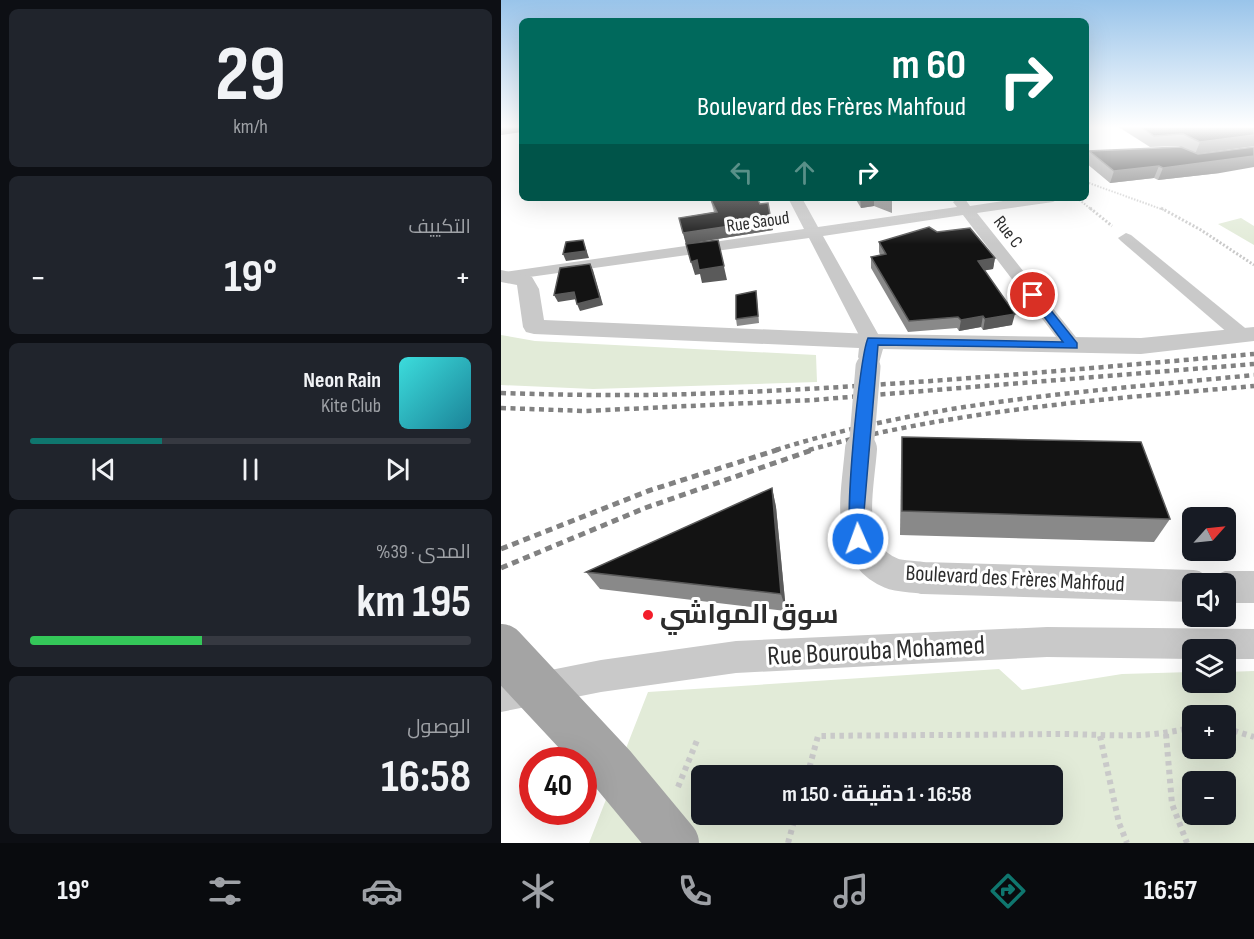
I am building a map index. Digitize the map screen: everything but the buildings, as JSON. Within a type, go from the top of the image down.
[{"type":"main road","points":[[501,649],[611,767],[673,843]]},
{"type":"street","points":[[797,201],[815,233],[870,354]]},
{"type":"street","name":"Rue Saoud","points":[[503,277],[815,233],[962,204],[1008,201]]},
{"type":"street","name":"Rue C","points":[[962,204],[1073,346]]},
{"type":"street","points":[[1126,238],[1249,335]]},
{"type":"street","points":[[503,277],[525,281],[529,289],[534,327],[870,354],[1073,346],[1141,346],[1249,335]]},
{"type":"street","name":"Boulevard des Frères Mahfoud","points":[[870,354],[857,512],[858,539],[869,557],[891,573],[923,578],[1182,586]]},
{"type":"street","points":[[1236,586],[1254,587]]},
{"type":"street","name":"Rue Bourouba Mohamed","points":[[501,696],[601,676],[736,657],[1047,642],[1254,644]]},
{"type":"path","points":[[1089,183],[1105,191],[1144,201],[1200,230],[1254,265]]},
{"type":"path","points":[[1081,201],[1126,238]]},
{"type":"path","points":[[810,765],[817,736],[1061,734],[1100,736],[1166,734],[1182,730]]},
{"type":"path","points":[[1236,731],[1254,737]]},
{"type":"path","points":[[1166,734],[1170,793],[1174,815],[1187,843]]},
{"type":"path","points":[[1100,736],[1119,823],[1127,843]]},
{"type":"path","points":[[788,843],[793,825]]},
{"type":"green space","points":[[1241,218],[1254,226],[1254,245],[1218,224]]},
{"type":"green space","points":[[501,335],[535,341],[816,355],[817,382],[593,389],[501,385]]},
{"type":"green space","points":[[999,669],[1022,690],[1122,674],[1182,672],[1182,693],[1236,693],[1236,672],[1254,671],[1254,843],[589,843],[648,692]]},
{"type":"railway","points":[[501,393],[644,395],[762,391],[973,378],[1254,354]]},
{"type":"railway","points":[[501,408],[585,411],[813,400],[1254,364]]},
{"type":"railway","points":[[776,450],[834,433],[952,409],[1073,393],[1254,375]]},
{"type":"railway","points":[[809,450],[863,436],[974,416],[1086,401],[1254,386]]},
{"type":"railway","points":[[501,549],[648,491],[780,449]]},
{"type":"railway","points":[[501,568],[645,508],[815,449]]},
{"type":"place","name":"سوق المواشي","points":[[648,615]]},
{"type":"route","points":[[858,539],[857,512],[872,341],[1073,346],[1033,295]]}]
